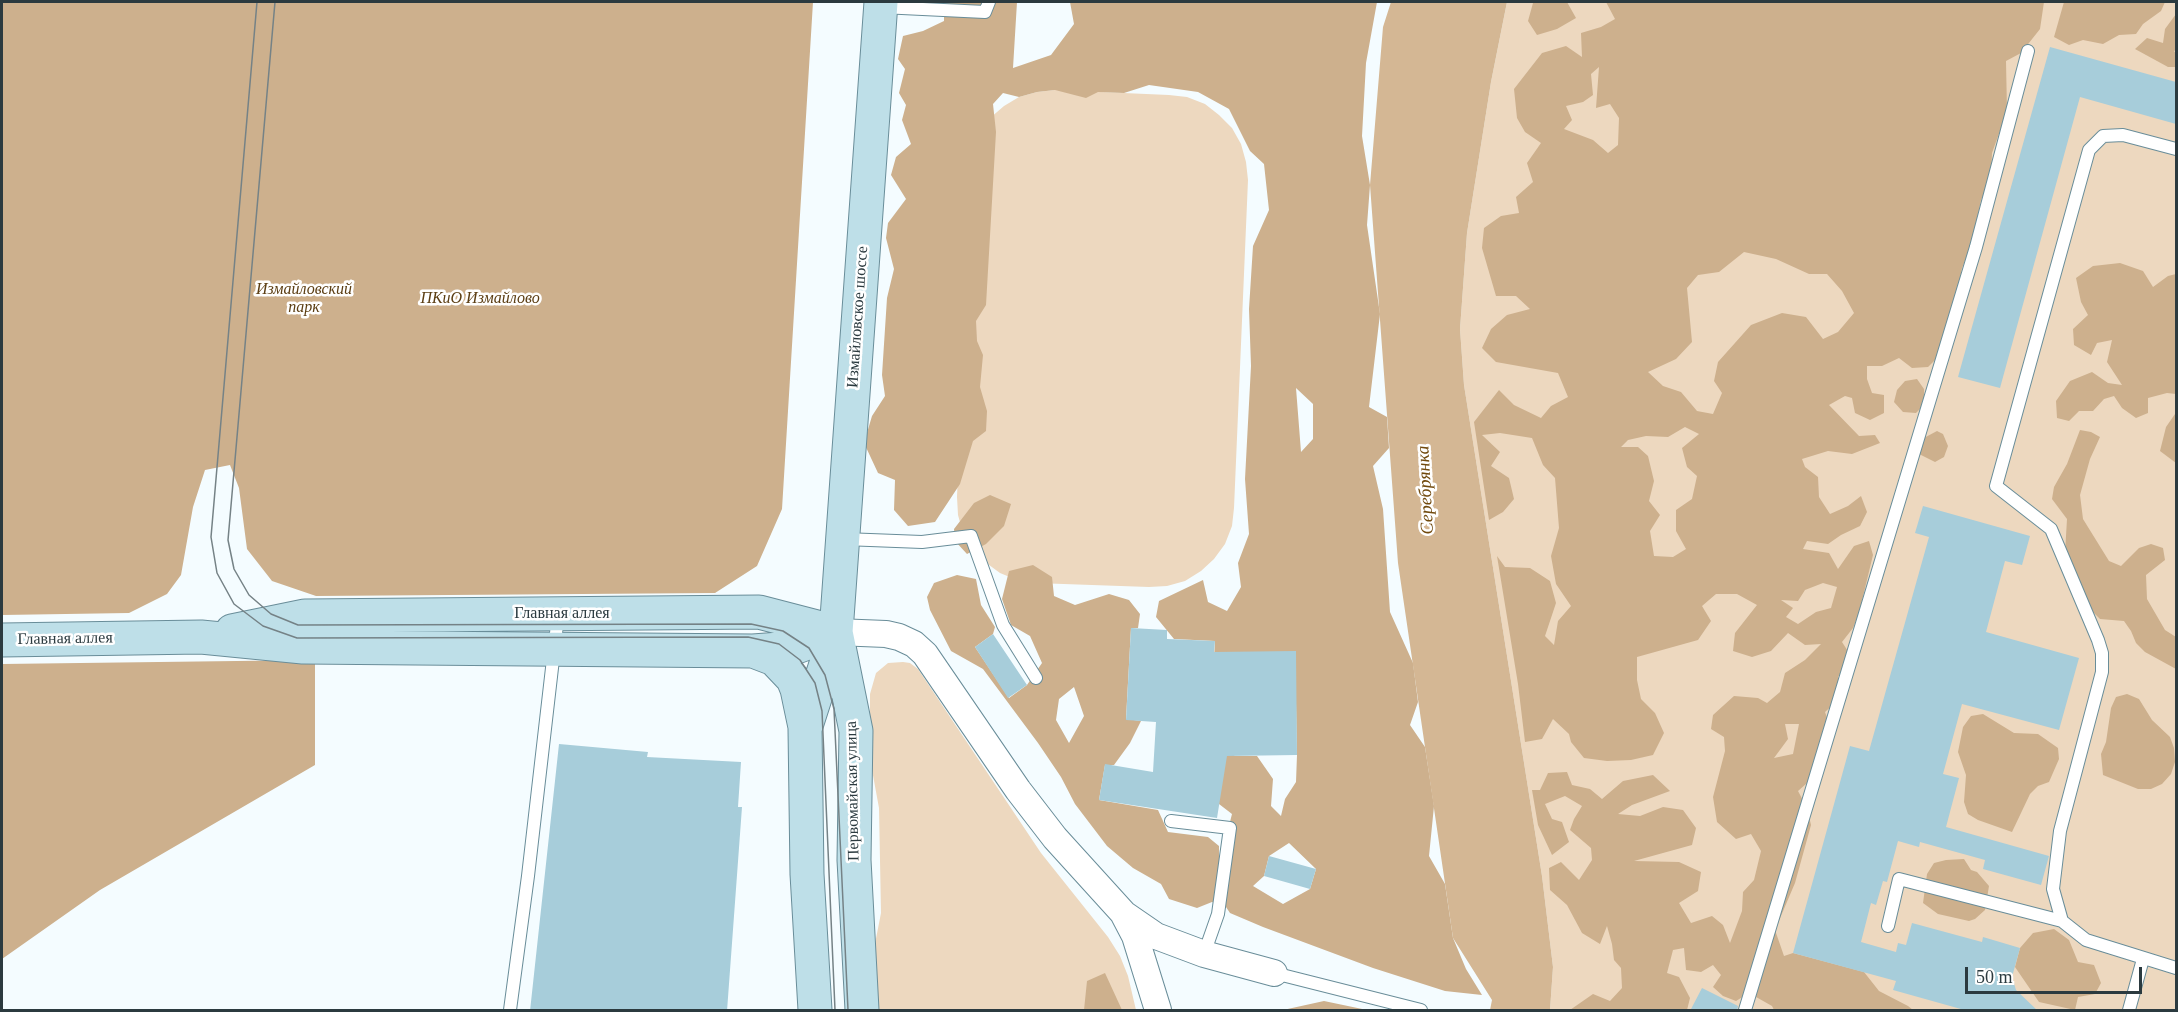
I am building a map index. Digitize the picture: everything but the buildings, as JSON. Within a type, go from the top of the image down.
[{"type":"main road","name":"Измайловское шоссе","points":[[836,632],[880,4]]},
{"type":"main road","name":"Главная аллея","points":[[201,637],[304,616],[759,612],[836,632]]},
{"type":"main road","name":"Главная аллея","points":[[2,640],[201,637],[303,647],[753,651],[794,648],[836,632]]},
{"type":"main road","points":[[814,1011],[807,874],[805,729],[836,632]]},
{"type":"main road","name":"Первомайская улица","points":[[836,632],[856,731],[854,860],[862,1011]]},
{"type":"main road","name":"Главная аллея","points":[[753,651],[774,659],[793,679],[805,729]]},
{"type":"street","points":[[836,632],[886,634],[899,637],[914,644],[925,654],[1018,790],[1055,838],[1124,915],[1135,936],[1158,1011]]},
{"type":"street","points":[[1124,915],[1156,936],[1204,954],[1274,973]]},
{"type":"lane","points":[[880,4],[985,12],[988,2]]},
{"type":"lane","points":[[1745,1011],[1976,247],[2028,51]]},
{"type":"lane","points":[[2062,921],[2053,889],[2060,831],[2102,672],[2102,653],[2050,529],[1996,486],[2090,150],[2103,136],[2123,135],[2176,149]]},
{"type":"lane","points":[[841,539],[922,542],[971,536],[1003,625],[1036,678]]},
{"type":"lane","points":[[510,1011],[558,614]]},
{"type":"lane","points":[[1172,821],[1230,828],[1218,914],[1204,954]]},
{"type":"lane","points":[[1888,926],[1899,879],[2062,921],[2085,940],[2176,968]]},
{"type":"lane","points":[[2129,1011],[2143,958]]},
{"type":"lane","points":[[1274,973],[1421,1011]]},
{"type":"shaded area","points":[[1507,2],[2176,2],[2176,1010],[1550,1010],[1553,967],[1542,876],[1464,385],[1460,329],[1467,233],[1491,82]]},
{"type":"shaded area","points":[[1055,90],[1187,97],[1205,104],[1232,128],[1241,144],[1246,162],[1248,180],[1232,526],[1225,544],[1201,571],[1185,581],[1167,586],[1035,583],[1017,580],[1000,573],[985,562],[963,533],[958,515],[970,169],[990,118],[1019,97]]},
{"type":"shaded area","points":[[888,663],[910,663],[918,669],[1041,853],[1108,937],[1120,956],[1128,976],[1136,1010],[873,1010],[871,964],[881,913],[879,808],[870,759],[870,694],[876,673]]},
{"type":"green space","name":"ПКиО Измайлово","points":[[2,2],[813,2],[782,509],[757,566],[715,593],[316,596],[272,581],[247,549],[239,488],[230,465],[205,470],[193,507],[181,575],[167,594],[129,613],[2,615]]},
{"type":"green space","points":[[944,2],[1017,2],[1013,68],[1051,55],[1074,24],[1070,2],[1377,2],[1366,63],[1362,136],[1370,185],[1367,225],[1380,314],[1369,407],[1387,417],[1389,448],[1373,466],[1383,509],[1390,612],[1413,663],[1418,702],[1410,725],[1425,747],[1434,806],[1429,856],[1445,884],[1453,938],[1466,969],[1482,995],[1445,991],[1373,968],[1263,927],[1230,913],[1226,907],[1212,902],[1197,908],[1169,899],[1161,884],[1133,868],[1107,846],[1075,804],[1061,777],[1038,743],[983,669],[951,651],[930,610],[927,597],[934,583],[957,575],[976,579],[981,605],[995,627],[993,634],[975,647],[1009,698],[1027,685],[1042,663],[1030,636],[1011,625],[1002,599],[1009,571],[1033,565],[1052,577],[1054,596],[1075,605],[1109,594],[1129,600],[1140,614],[1138,628],[1131,628],[1126,719],[1141,721],[1130,743],[1114,765],[1105,765],[1099,800],[1158,810],[1168,832],[1208,837],[1219,846],[1219,865],[1232,814],[1219,804],[1207,781],[1215,641],[1174,639],[1156,617],[1159,601],[1203,580],[1208,602],[1227,611],[1241,587],[1238,563],[1249,534],[1245,479],[1251,366],[1249,309],[1253,246],[1269,210],[1264,164],[1250,151],[1229,109],[1198,92],[1149,85],[1124,93],[1098,92],[1086,98],[1055,90],[1019,97],[1003,93],[993,104],[996,132],[986,305],[976,321],[977,341],[983,355],[980,387],[987,411],[986,431],[973,441],[960,484],[935,522],[908,526],[894,510],[895,480],[878,473],[864,443],[872,416],[885,396],[882,375],[887,298],[894,269],[886,238],[888,223],[906,199],[891,175],[896,157],[911,144],[902,120],[906,105],[899,93],[905,69],[898,59],[903,36],[923,31],[944,21]],"holes":[[[1296,388],[1313,404],[1313,439],[1301,452]],[[1295,651],[1296,782],[1285,799],[1281,816],[1271,806],[1273,779],[1257,756],[1234,756]],[[1074,687],[1084,716],[1069,743],[1056,720],[1059,699]],[[1289,843],[1316,869],[1310,889],[1283,904],[1253,886],[1264,876],[1269,856]]]},
{"type":"green space","points":[[1567,2],[1576,18],[1557,29],[1537,35],[1528,21],[1533,3]]},
{"type":"green space","points":[[1606,2],[2044,2],[2040,29],[2021,53],[2006,61],[2007,111],[1992,153],[1991,179],[1981,200],[1972,243],[1962,268],[1943,352],[1928,367],[1912,368],[1899,358],[1882,366],[1867,366],[1867,379],[1872,393],[1884,395],[1884,413],[1870,420],[1855,413],[1852,398],[1845,396],[1829,405],[1859,436],[1875,435],[1880,443],[1852,454],[1828,451],[1802,459],[1805,467],[1818,477],[1819,497],[1830,514],[1848,506],[1861,496],[1867,512],[1860,526],[1828,544],[1807,541],[1803,549],[1829,553],[1838,569],[1854,546],[1869,541],[1873,555],[1859,613],[1853,628],[1842,642],[1851,656],[1838,677],[1845,694],[1825,712],[1831,729],[1829,753],[1815,776],[1798,791],[1807,808],[1811,825],[1795,883],[1775,930],[1784,956],[1793,953],[1864,972],[1879,991],[1913,1010],[1774,1010],[1772,1006],[1749,993],[1736,1001],[1723,996],[1713,987],[1721,975],[1713,965],[1701,972],[1686,970],[1684,948],[1673,950],[1667,973],[1679,977],[1690,998],[1687,1010],[1570,1010],[1593,994],[1610,1001],[1622,988],[1621,968],[1614,960],[1607,926],[1600,944],[1582,933],[1567,905],[1550,890],[1549,868],[1561,862],[1579,880],[1592,860],[1591,848],[1570,830],[1582,806],[1565,796],[1545,804],[1552,819],[1562,822],[1569,842],[1552,855],[1538,825],[1532,790],[1540,790],[1548,773],[1567,772],[1572,785],[1590,789],[1602,799],[1623,781],[1653,775],[1670,791],[1632,805],[1618,814],[1640,816],[1663,807],[1683,810],[1696,828],[1692,845],[1634,861],[1679,862],[1701,872],[1698,891],[1679,903],[1691,923],[1712,916],[1723,925],[1730,943],[1742,911],[1743,892],[1754,880],[1761,851],[1751,834],[1736,839],[1717,822],[1713,797],[1725,751],[1724,737],[1711,729],[1713,715],[1734,696],[1758,698],[1767,703],[1780,692],[1785,673],[1805,660],[1821,644],[1805,645],[1788,633],[1771,651],[1752,657],[1733,651],[1735,633],[1757,605],[1737,594],[1716,594],[1702,606],[1711,621],[1698,640],[1637,657],[1637,680],[1641,699],[1655,713],[1664,733],[1653,755],[1631,760],[1607,761],[1584,758],[1571,742],[1569,734],[1553,719],[1542,739],[1525,742],[1497,556],[1505,567],[1530,568],[1550,581],[1556,603],[1545,636],[1554,645],[1558,621],[1571,606],[1556,584],[1551,556],[1559,528],[1555,478],[1543,465],[1532,438],[1500,433],[1482,435],[1500,452],[1491,466],[1509,478],[1514,499],[1503,512],[1489,520],[1474,422],[1499,390],[1514,405],[1541,418],[1551,406],[1568,397],[1558,373],[1496,362],[1482,348],[1491,329],[1507,315],[1530,309],[1516,296],[1496,296],[1482,248],[1484,228],[1501,216],[1519,213],[1516,197],[1533,182],[1527,163],[1541,143],[1525,132],[1517,118],[1514,89],[1542,53],[1566,46],[1582,57],[1581,33],[1601,27],[1615,19]],"holes":[[[1599,67],[1596,108],[1610,104],[1619,118],[1618,145],[1608,153],[1593,140],[1564,129],[1572,120],[1566,106],[1583,102],[1593,95],[1591,74]],[[1744,252],[1776,259],[1809,274],[1827,274],[1842,291],[1854,313],[1838,332],[1823,339],[1806,317],[1782,313],[1751,325],[1718,362],[1714,381],[1722,393],[1713,414],[1697,411],[1681,392],[1663,386],[1648,372],[1676,359],[1692,342],[1687,288],[1698,275],[1719,272]],[[1685,427],[1699,434],[1682,448],[1687,467],[1697,476],[1692,499],[1676,510],[1676,531],[1686,549],[1673,557],[1654,556],[1650,531],[1660,515],[1649,501],[1654,481],[1648,456],[1638,447],[1621,447],[1628,440],[1646,436],[1668,437]],[[1823,583],[1837,587],[1831,608],[1816,612],[1798,624],[1786,617],[1793,608],[1781,600],[1798,601],[1805,590]],[[1785,724],[1799,724],[1793,754],[1774,758],[1788,739]]]},
{"type":"green space","points":[[2064,2],[2165,2],[2161,11],[2143,24],[2136,34],[2119,35],[2103,44],[2083,40],[2069,45],[2054,37]]},
{"type":"green space","points":[[2176,14],[2176,50],[2174,51],[2176,67],[2168,67],[2135,49],[2147,38],[2163,43],[2165,29]]},
{"type":"green space","points":[[2120,263],[2143,271],[2153,287],[2168,276],[2176,274],[2176,394],[2167,393],[2148,398],[2148,413],[2136,418],[2122,408],[2114,396],[2104,399],[2093,411],[2079,411],[2069,421],[2057,418],[2056,401],[2070,381],[2092,372],[2108,383],[2122,385],[2107,362],[2112,340],[2097,343],[2091,355],[2074,345],[2073,329],[2088,315],[2081,302],[2076,278],[2093,266]]},
{"type":"green space","points":[[1917,379],[1924,389],[1924,405],[1916,413],[1903,412],[1894,402],[1897,390],[1905,381]]},
{"type":"green space","points":[[2175,414],[2176,463],[2160,451],[2166,427]]},
{"type":"green space","points":[[2080,430],[2100,437],[2090,459],[2080,495],[2083,519],[2109,561],[2121,566],[2139,548],[2151,544],[2163,548],[2165,560],[2146,575],[2147,599],[2165,630],[2176,637],[2176,669],[2145,652],[2136,643],[2124,621],[2100,619],[2092,611],[2065,553],[2067,519],[2052,499],[2054,487],[2067,464]]},
{"type":"green space","points":[[1937,431],[1943,434],[1948,446],[1944,457],[1935,462],[1919,454],[1922,439]]},
{"type":"green space","points":[[990,495],[1011,504],[1004,526],[986,544],[967,554],[955,541],[954,529],[974,503]]},
{"type":"green space","points":[[315,660],[315,765],[100,890],[2,959],[2,664]]},
{"type":"green space","points":[[2127,694],[2139,699],[2152,720],[2170,737],[2174,748],[2175,762],[2171,774],[2162,784],[2151,789],[2138,789],[2103,775],[2101,754],[2106,742],[2111,708],[2116,697]]},
{"type":"green space","points":[[1983,714],[2014,733],[2038,734],[2058,748],[2059,759],[2049,782],[2038,786],[2030,794],[2012,832],[1968,814],[1964,802],[1966,775],[1958,752],[1963,727],[1971,716]]},
{"type":"green space","points":[[1964,859],[1971,870],[1977,872],[1989,886],[1985,910],[1969,921],[1938,914],[1923,903],[1927,874],[1934,863]]},
{"type":"green space","points":[[2054,929],[2069,940],[2078,962],[2094,965],[2101,983],[2095,994],[2078,997],[2075,1010],[2039,1002],[2015,967],[2020,948],[2033,933]]},
{"type":"green space","points":[[1105,973],[1122,1010],[1084,1010],[1087,981]]},
{"type":"green space","points":[[1324,1001],[1367,1010],[1283,1010]]},
{"type":"water","name":"Серебрянка","points":[[1391,2],[1507,2],[1491,82],[1467,233],[1460,329],[1464,385],[1542,876],[1553,967],[1550,1010],[1490,1010],[1492,1000],[1453,938],[1398,563],[1370,185],[1383,27]]},
{"type":"tram line","points":[[257,2],[211,537],[217,573],[234,604],[263,626],[297,638],[748,637],[779,644],[800,660],[815,683],[822,711],[835,1010]]},
{"type":"tram line","points":[[275,2],[228,540],[234,569],[249,595],[271,614],[298,625],[751,624],[783,631],[809,648],[825,675],[834,709],[848,1010]]},
{"type":"park label","name":"Измайловский парк","points":[[304,299]]}]
